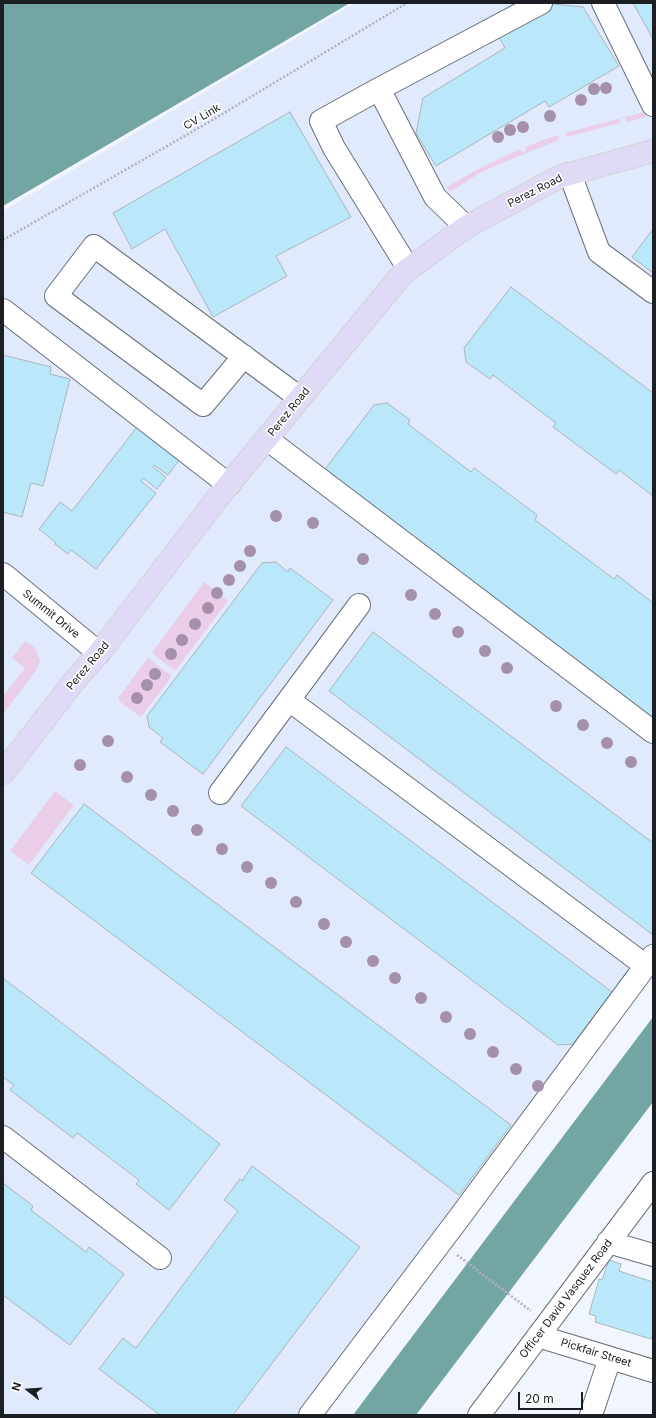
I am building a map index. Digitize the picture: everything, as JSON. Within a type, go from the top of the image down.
[{"type":"main road","name":"Perez Road","points":[[3,773],[99,653],[229,485],[408,268],[466,227],[559,177],[653,151]]},
{"type":"street","points":[[408,268],[334,148],[321,121],[541,3]]},
{"type":"street","points":[[603,3],[653,105]]},
{"type":"street","points":[[379,89],[435,196],[466,227]]},
{"type":"street","points":[[570,174],[599,252],[653,292]]},
{"type":"street","points":[[244,356],[203,405],[56,296],[94,246],[244,356],[300,398]]},
{"type":"street","points":[[3,310],[229,485]]},
{"type":"street","points":[[267,439],[653,732]]},
{"type":"street","name":"Summit Drive","points":[[3,574],[99,653]]},
{"type":"street","points":[[220,793],[359,605]]},
{"type":"street","points":[[289,700],[649,961],[450,1230],[310,1415]]},
{"type":"street","points":[[3,1137],[160,1258]]},
{"type":"street","name":"Officer David Vasquez Road","points":[[479,1415],[653,1183]]},
{"type":"street","points":[[608,1242],[653,1255]]},
{"type":"street","name":"Pickfair Street","points":[[538,1336],[653,1371]]},
{"type":"street","points":[[591,1415],[610,1358]]},
{"type":"path","name":"CV Link","points":[[3,240],[209,122],[407,3]]},
{"type":"path","points":[[452,1251],[512,1297]]},
{"type":"shaded area","points":[[3,3],[350,3],[3,206]]},
{"type":"shaded area","points":[[355,3],[653,3],[653,973],[323,1415],[3,1415],[3,211]]},
{"type":"shaded area","points":[[644,112],[646,117],[627,122],[625,118],[620,119],[620,123],[567,137],[565,133]]},
{"type":"shaded area","points":[[557,135],[559,140],[478,174],[450,192],[447,187],[505,156],[520,149],[522,152],[526,150],[525,147]]},
{"type":"shaded area","points":[[204,582],[228,601],[175,671],[152,653]]},
{"type":"shaded area","points":[[25,641],[35,648],[40,661],[37,669],[3,714],[3,696],[25,668],[12,658]]},
{"type":"shaded area","points":[[148,658],[172,676],[141,717],[120,702],[118,698]]},
{"type":"shaded area","points":[[55,791],[74,805],[29,865],[10,851]]},
{"type":"shaded area","points":[[653,1017],[653,1102],[416,1415],[353,1415]]},
{"type":"building","points":[[544,3],[583,7],[619,66],[549,107],[545,101],[436,166],[416,133],[423,98],[505,48],[496,32]]},
{"type":"building","points":[[633,3],[653,3],[653,39]]},
{"type":"building","points":[[290,112],[351,217],[276,256],[287,276],[213,317],[165,229],[132,249],[113,213]]},
{"type":"building","points":[[653,229],[653,273],[632,257]]},
{"type":"building","points":[[511,287],[653,393],[653,496],[619,470],[616,474],[553,427],[556,423],[493,375],[490,379],[466,362],[464,348]]},
{"type":"building","points":[[3,355],[51,367],[50,374],[70,379],[43,486],[31,483],[22,517],[3,512]]},
{"type":"building","points":[[387,403],[410,420],[408,424],[471,472],[474,468],[537,515],[535,520],[614,579],[617,575],[653,603],[653,720],[323,472],[374,405]]},
{"type":"building","points":[[137,427],[180,459],[168,475],[154,465],[153,467],[166,477],[157,489],[143,478],[141,481],[156,493],[96,569],[71,550],[68,554],[39,529],[60,502],[72,511]]},
{"type":"building","points":[[276,562],[288,572],[290,568],[333,600],[203,774],[160,742],[163,738],[149,727],[147,716],[262,563]]},
{"type":"building","points":[[373,632],[653,843],[653,935],[329,691]]},
{"type":"building","points":[[286,747],[612,992],[573,1044],[558,1045],[241,806]]},
{"type":"building","points":[[84,804],[511,1125],[459,1195],[31,873]]},
{"type":"building","points":[[3,978],[220,1144],[169,1210],[136,1184],[139,1180],[77,1133],[73,1138],[10,1090],[14,1085],[3,1077]]},
{"type":"building","points":[[252,1166],[360,1247],[233,1415],[160,1415],[99,1369],[123,1338],[136,1348],[238,1211],[224,1200],[240,1179],[242,1181]]},
{"type":"building","points":[[3,1183],[33,1206],[31,1210],[86,1252],[89,1247],[124,1274],[70,1345],[3,1295]]},
{"type":"building","points":[[609,1260],[621,1264],[619,1271],[653,1282],[653,1333],[651,1339],[595,1322],[596,1316],[589,1314],[599,1279],[602,1280]]}]
